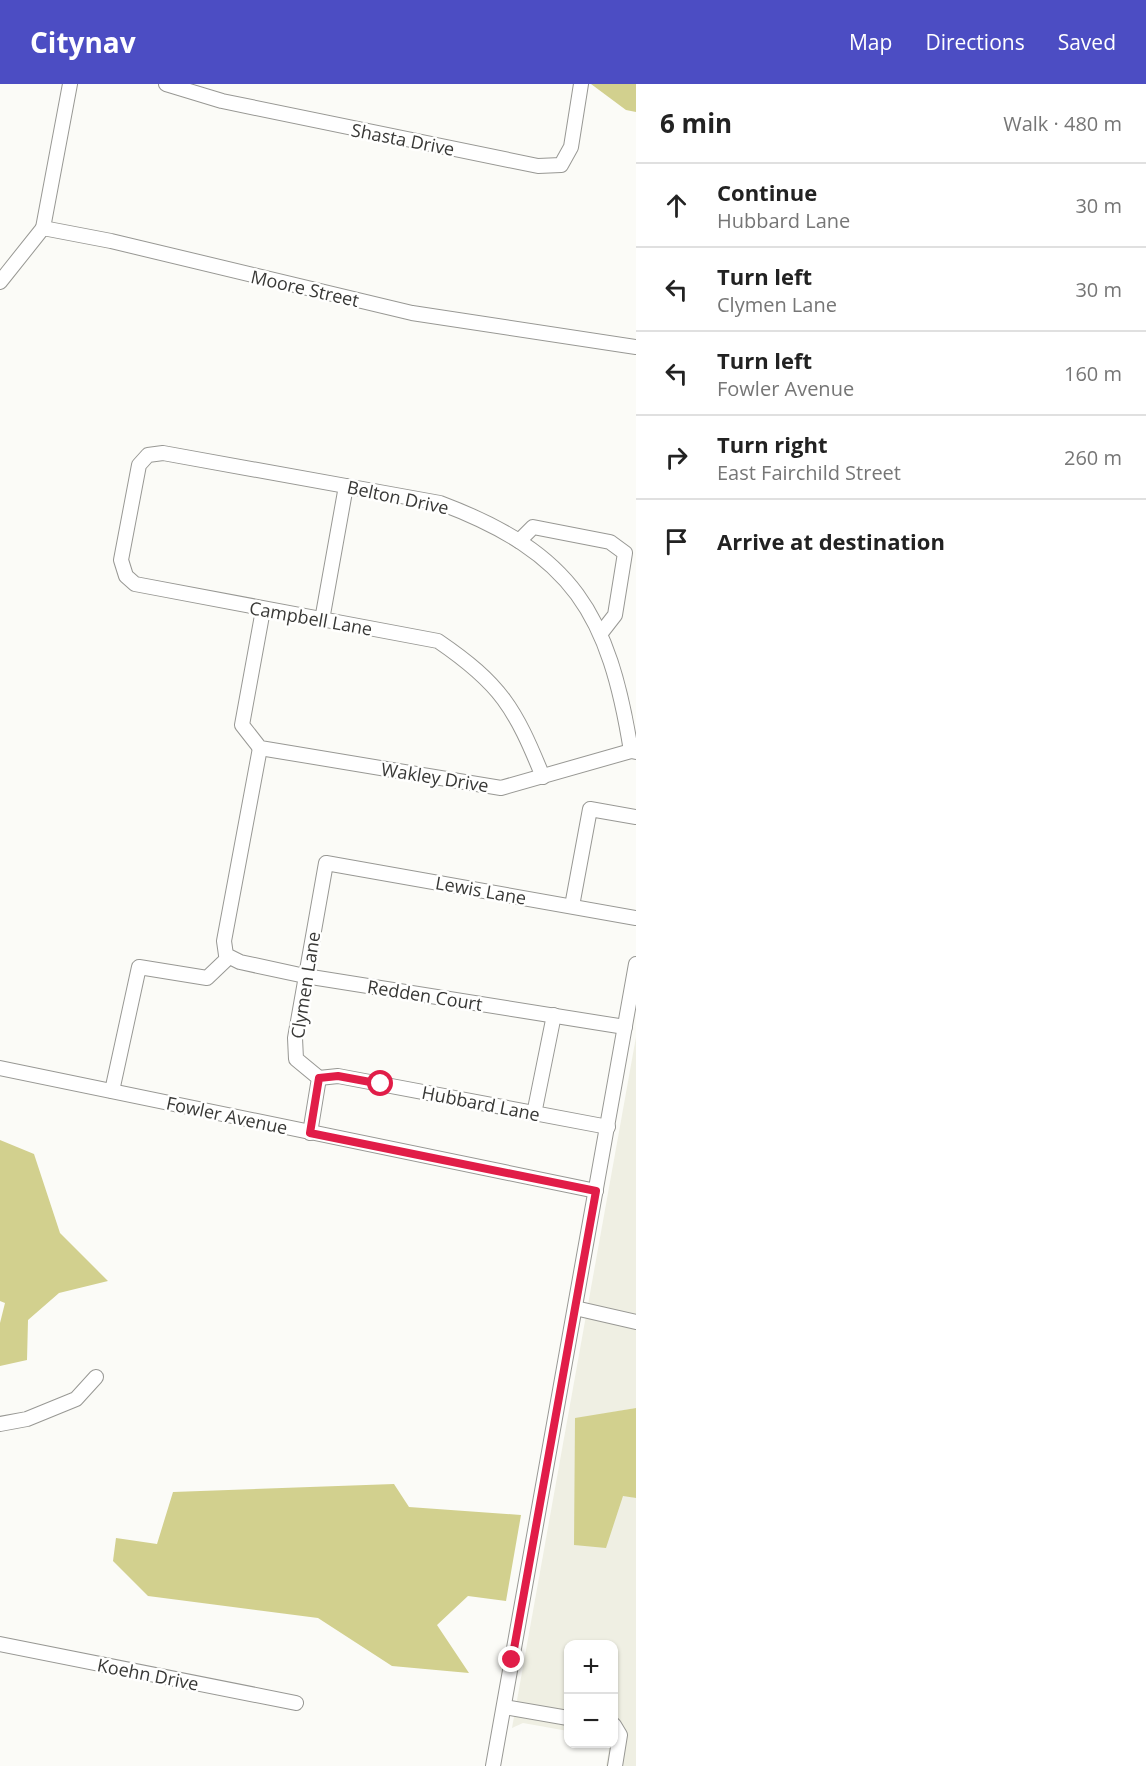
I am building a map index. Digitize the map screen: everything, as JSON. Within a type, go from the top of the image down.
[{"type":"street","points":[[0,282],[43,228],[70,84]]},
{"type":"street","name":"Shasta Drive","points":[[166,84],[233,104],[538,166],[561,165],[571,147],[581,84]]},
{"type":"street","name":"Moore Street","points":[[43,228],[111,241],[412,313],[636,347]]},
{"type":"street","name":"Belton Drive","points":[[139,465],[148,454],[163,453],[440,503],[478,517],[519,541],[564,576],[594,618],[616,671],[633,751]]},
{"type":"street","name":"Campbell Lane","points":[[139,465],[122,560],[126,576],[135,584],[263,610],[438,641],[474,665],[500,692],[521,723],[543,777]]},
{"type":"street","points":[[322,620],[346,486]]},
{"type":"street","points":[[519,541],[532,527],[610,542],[626,553],[615,615],[601,633]]},
{"type":"street","points":[[112,1091],[140,967],[207,978],[228,956],[224,940],[260,748],[242,725],[263,610]]},
{"type":"street","name":"Wakley Drive","points":[[260,748],[501,788],[633,751]]},
{"type":"street","points":[[572,906],[590,809],[636,817]]},
{"type":"street","name":"Lewis Lane","points":[[326,863],[636,918]]},
{"type":"street","name":"Clymen Lane","points":[[319,1078],[296,1059],[295,1038],[326,863]]},
{"type":"street","name":"Redden Court","points":[[228,956],[240,963],[305,976],[625,1027]]},
{"type":"street","points":[[494,1766],[636,964]]},
{"type":"street","points":[[534,1114],[554,1015]]},
{"type":"street","name":"Fowler Avenue","points":[[0,1068],[596,1191]]},
{"type":"street","name":"Hubbard Lane","points":[[319,1078],[338,1076],[608,1127]]},
{"type":"street","points":[[310,1133],[319,1078]]},
{"type":"street","points":[[575,1308],[636,1322]]},
{"type":"street","points":[[0,1424],[27,1419],[76,1399],[96,1377]]},
{"type":"street","name":"Koehn Drive","points":[[0,1644],[296,1704]]},
{"type":"street","points":[[504,1707],[564,1717]]},
{"type":"street","points":[[618,1732],[620,1735],[618,1747]]},
{"type":"street","points":[[615,1766],[618,1748]]},
{"type":"shaded area","points":[[591,84],[636,84],[636,112],[626,110]]},
{"type":"shaded area","points":[[636,1037],[636,1408],[575,1419],[623,1495],[636,1498],[636,1766],[606,1766],[608,1748],[618,1748],[618,1640],[564,1640],[564,1730],[523,1723],[512,1728]]},
{"type":"shaded area","points":[[0,1140],[34,1154],[60,1233],[108,1281],[59,1293],[28,1320],[27,1360],[0,1366],[0,1323],[5,1303],[0,1301]]},
{"type":"shaded area","points":[[636,1408],[636,1498],[623,1496],[606,1548],[574,1545],[575,1418]]},
{"type":"shaded area","points":[[394,1484],[409,1507],[521,1515],[506,1601],[468,1596],[437,1625],[469,1673],[392,1666],[318,1618],[148,1596],[113,1561],[116,1538],[157,1544],[173,1492]]},
{"type":"route","points":[[381,1084],[338,1076],[319,1078],[310,1133],[596,1191],[512,1660]]}]
